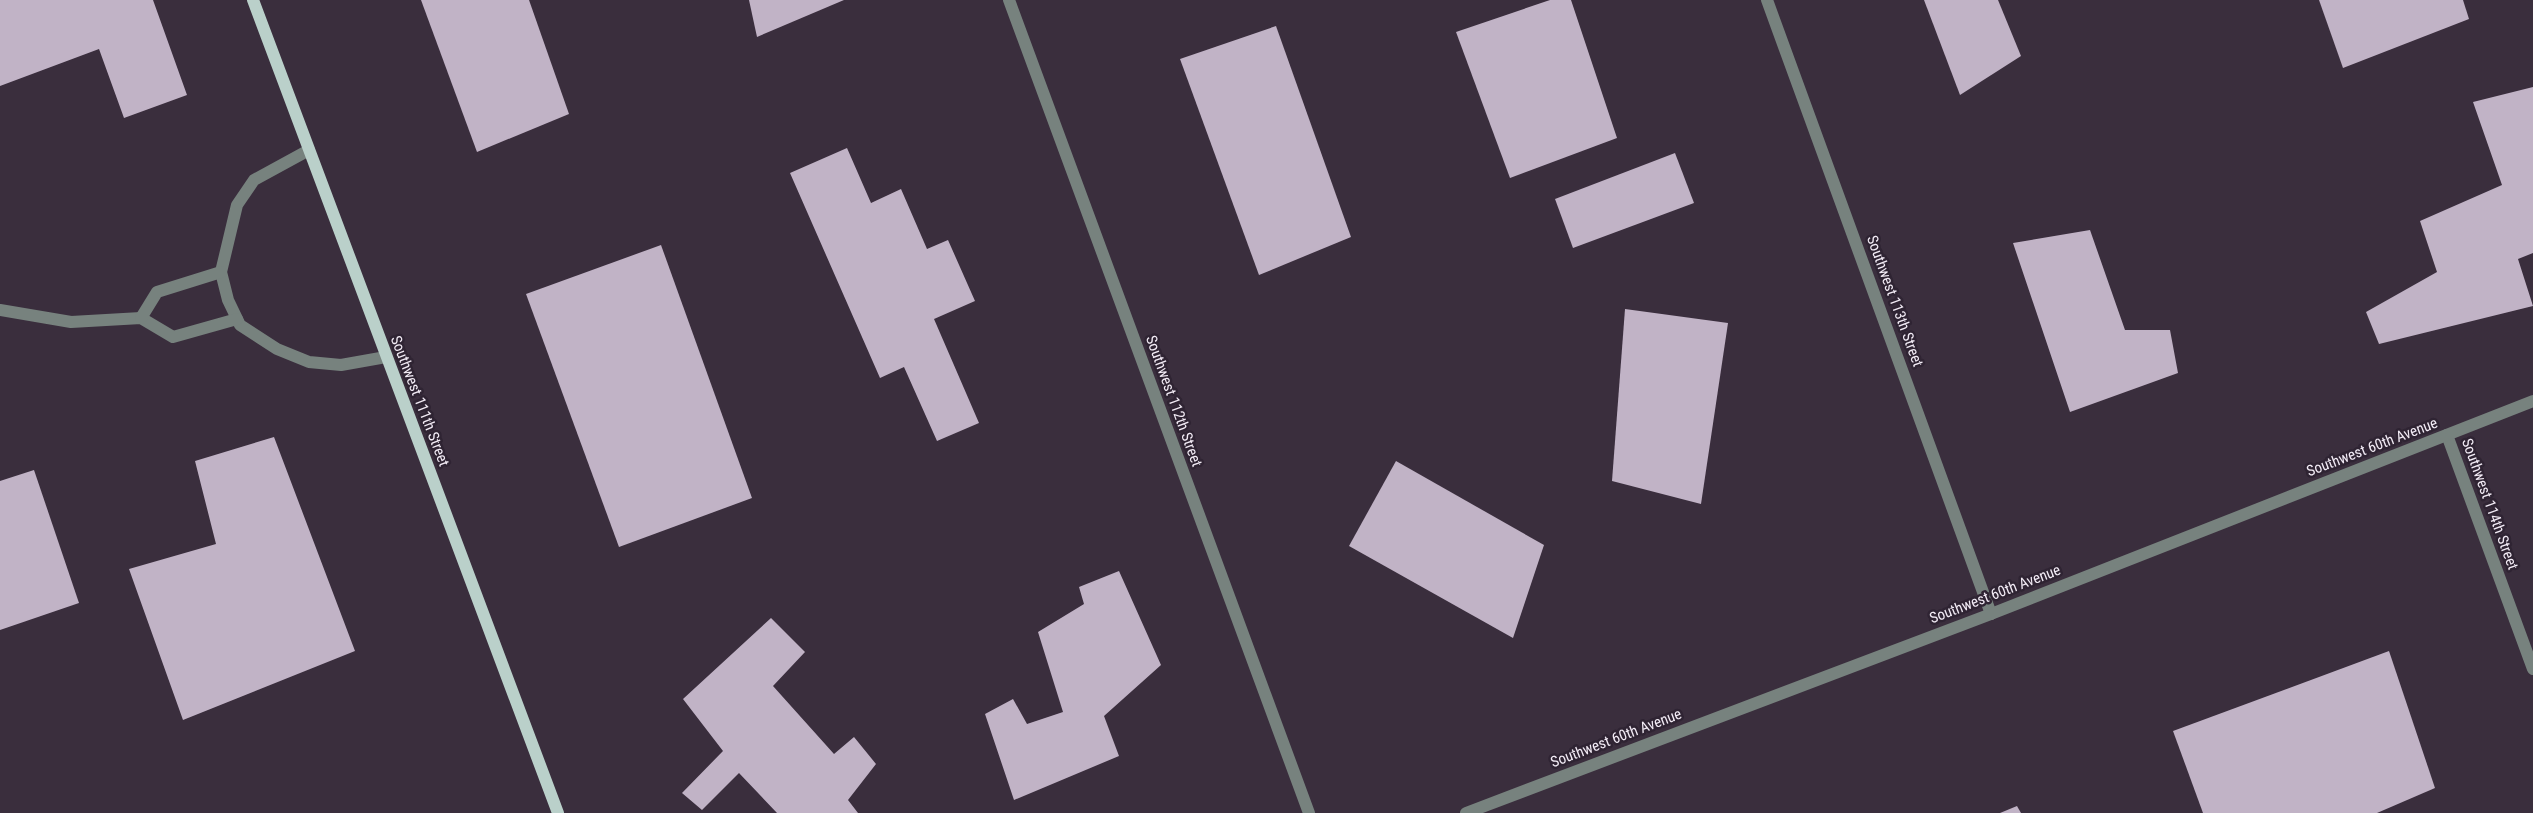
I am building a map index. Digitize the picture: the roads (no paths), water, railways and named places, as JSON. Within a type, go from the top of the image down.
[{"type":"main road","name":"Southwest 111th Street","points":[[253,0],[558,813]]},
{"type":"street","name":"Southwest 112th Street","points":[[1009,0],[1309,813]]},
{"type":"street","name":"Southwest 113th Street","points":[[1767,0],[1990,614]]},
{"type":"street","points":[[309,150],[254,180],[237,205],[221,272],[228,300],[240,325],[277,349],[309,362],[341,365],[386,356]]},
{"type":"street","points":[[141,318],[157,292],[221,272]]},
{"type":"street","points":[[0,310],[72,322],[141,318],[173,337],[237,319]]},
{"type":"street","name":"Southwest 60th Avenue","points":[[1466,813],[1990,614],[2533,402]]},
{"type":"street","name":"Southwest 114th Street","points":[[2447,435],[2465,489],[2533,669]]}]
